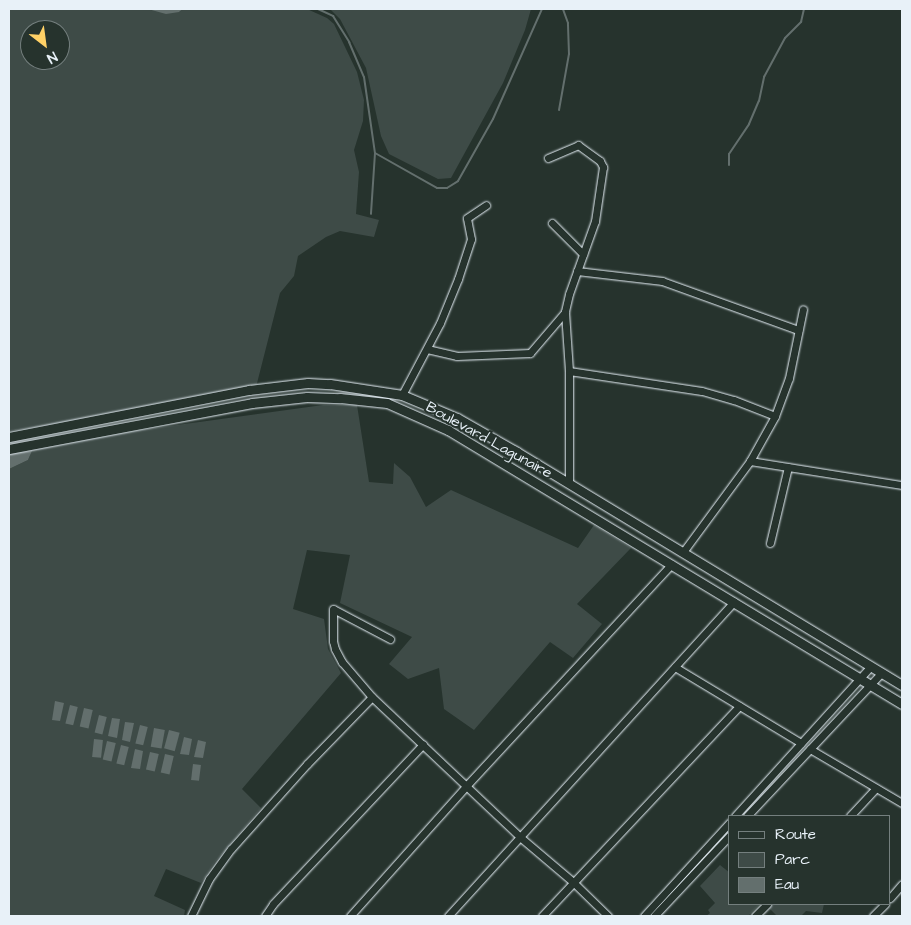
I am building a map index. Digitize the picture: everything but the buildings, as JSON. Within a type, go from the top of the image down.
[{"type":"main road","name":"Boulevard Lagunaire","points":[[9,436],[249,390],[308,384],[330,384],[402,395],[458,418],[902,685]]},
{"type":"main road","name":"Boulevard Lagunaire","points":[[9,449],[252,403],[307,397],[340,398],[387,404],[448,430],[902,704]]},
{"type":"street","points":[[548,158],[578,145],[602,164],[595,221],[569,294],[565,312],[569,371],[568,483]]},
{"type":"street","points":[[402,395],[427,349],[458,279],[471,238],[466,218],[486,205]]},
{"type":"street","points":[[552,223],[583,254]]},
{"type":"street","points":[[577,271],[662,281],[798,330]]},
{"type":"street","points":[[683,552],[750,461],[774,416],[789,378],[803,309]]},
{"type":"street","points":[[427,349],[457,356],[530,353],[565,312]]},
{"type":"street","points":[[569,371],[702,391],[734,400],[774,416]]},
{"type":"street","points":[[750,461],[902,485]]},
{"type":"street","points":[[770,543],[788,467]]},
{"type":"street","points":[[350,916],[467,785],[672,564]]},
{"type":"street","points":[[448,916],[734,602]]},
{"type":"street","points":[[390,639],[333,609],[333,641],[335,649],[342,662],[372,696],[520,837],[573,882],[608,916]]},
{"type":"street","points":[[736,815],[871,666]]},
{"type":"street","points":[[675,668],[801,743]]},
{"type":"street","points":[[748,815],[882,672]]},
{"type":"street","points":[[191,916],[209,880],[231,848],[372,696]]},
{"type":"street","points":[[542,916],[739,706]]},
{"type":"street","points":[[265,916],[273,904],[423,744]]},
{"type":"street","points":[[810,749],[902,803]]},
{"type":"street","points":[[851,815],[876,788]]},
{"type":"street","points":[[644,916],[728,824]]},
{"type":"street","points":[[654,916],[728,837]]},
{"type":"street","points":[[891,897],[902,884]]},
{"type":"street","points":[[755,916],[766,905]]},
{"type":"street","points":[[873,916],[884,905]]},
{"type":"green space","points":[[9,9],[148,9],[179,12],[183,9],[307,9],[327,18],[334,24],[357,72],[364,100],[363,121],[354,150],[359,172],[356,214],[379,220],[374,237],[340,231],[326,237],[298,256],[294,276],[280,293],[254,395],[9,431]]},
{"type":"green space","points":[[330,9],[531,9],[525,30],[503,83],[451,178],[438,179],[389,154],[381,136],[366,68],[340,19]]},
{"type":"green space","points":[[323,405],[357,405],[369,482],[393,484],[394,463],[410,477],[426,507],[451,490],[578,548],[594,525],[631,548],[577,604],[602,624],[573,658],[550,642],[474,730],[444,709],[439,668],[408,679],[389,664],[412,637],[340,603],[350,555],[307,550],[293,609],[324,619],[328,649],[341,673],[242,789],[261,808],[215,862],[201,883],[166,869],[154,896],[185,910],[184,916],[9,916],[9,469],[28,460],[32,451],[11,452],[9,448]]},
{"type":"green space","points":[[720,865],[728,871],[728,905],[759,905],[748,916],[706,916],[710,913],[708,910],[715,903],[700,886]]},
{"type":"green space","points":[[772,905],[824,905],[822,913],[806,911],[801,916],[777,916],[769,908]]},
{"type":"water","points":[[148,9],[183,9],[179,12],[166,14]]},
{"type":"water","points":[[32,451],[28,460],[9,469],[9,453]]},
{"type":"water","points":[[55,701],[64,703],[60,721],[52,720]]},
{"type":"water","points":[[70,705],[78,707],[73,725],[65,723]]},
{"type":"water","points":[[84,708],[93,710],[88,729],[80,727]]},
{"type":"water","points":[[99,715],[107,717],[102,734],[95,732]]},
{"type":"water","points":[[112,718],[120,719],[117,738],[108,736]]},
{"type":"water","points":[[125,722],[134,723],[130,742],[122,740]]},
{"type":"water","points":[[140,725],[148,727],[143,745],[135,743]]},
{"type":"water","points":[[154,728],[165,730],[162,749],[151,747]]},
{"type":"water","points":[[169,730],[180,733],[175,751],[164,748]]},
{"type":"water","points":[[184,737],[192,739],[189,755],[180,754]]},
{"type":"water","points":[[94,739],[103,740],[101,758],[92,757]]},
{"type":"water","points":[[198,740],[206,742],[203,758],[194,757]]},
{"type":"water","points":[[107,741],[116,743],[111,762],[103,760]]},
{"type":"water","points":[[121,745],[129,747],[124,765],[116,763]]},
{"type":"water","points":[[135,749],[143,751],[140,769],[131,768]]},
{"type":"water","points":[[150,752],[159,754],[155,772],[146,770]]},
{"type":"water","points":[[165,754],[174,756],[169,775],[161,773]]},
{"type":"water","points":[[193,764],[201,765],[199,781],[191,780]]},
{"type":"waterway","points":[[318,9],[333,16],[349,42],[364,77],[375,153],[371,214]]},
{"type":"waterway","points":[[375,153],[437,188],[447,188],[458,181],[493,119],[542,9]]},
{"type":"waterway","points":[[559,110],[569,54],[568,23],[563,9]]},
{"type":"waterway","points":[[729,165],[729,154],[749,124],[759,101],[764,77],[785,38],[801,22],[804,9]]}]
